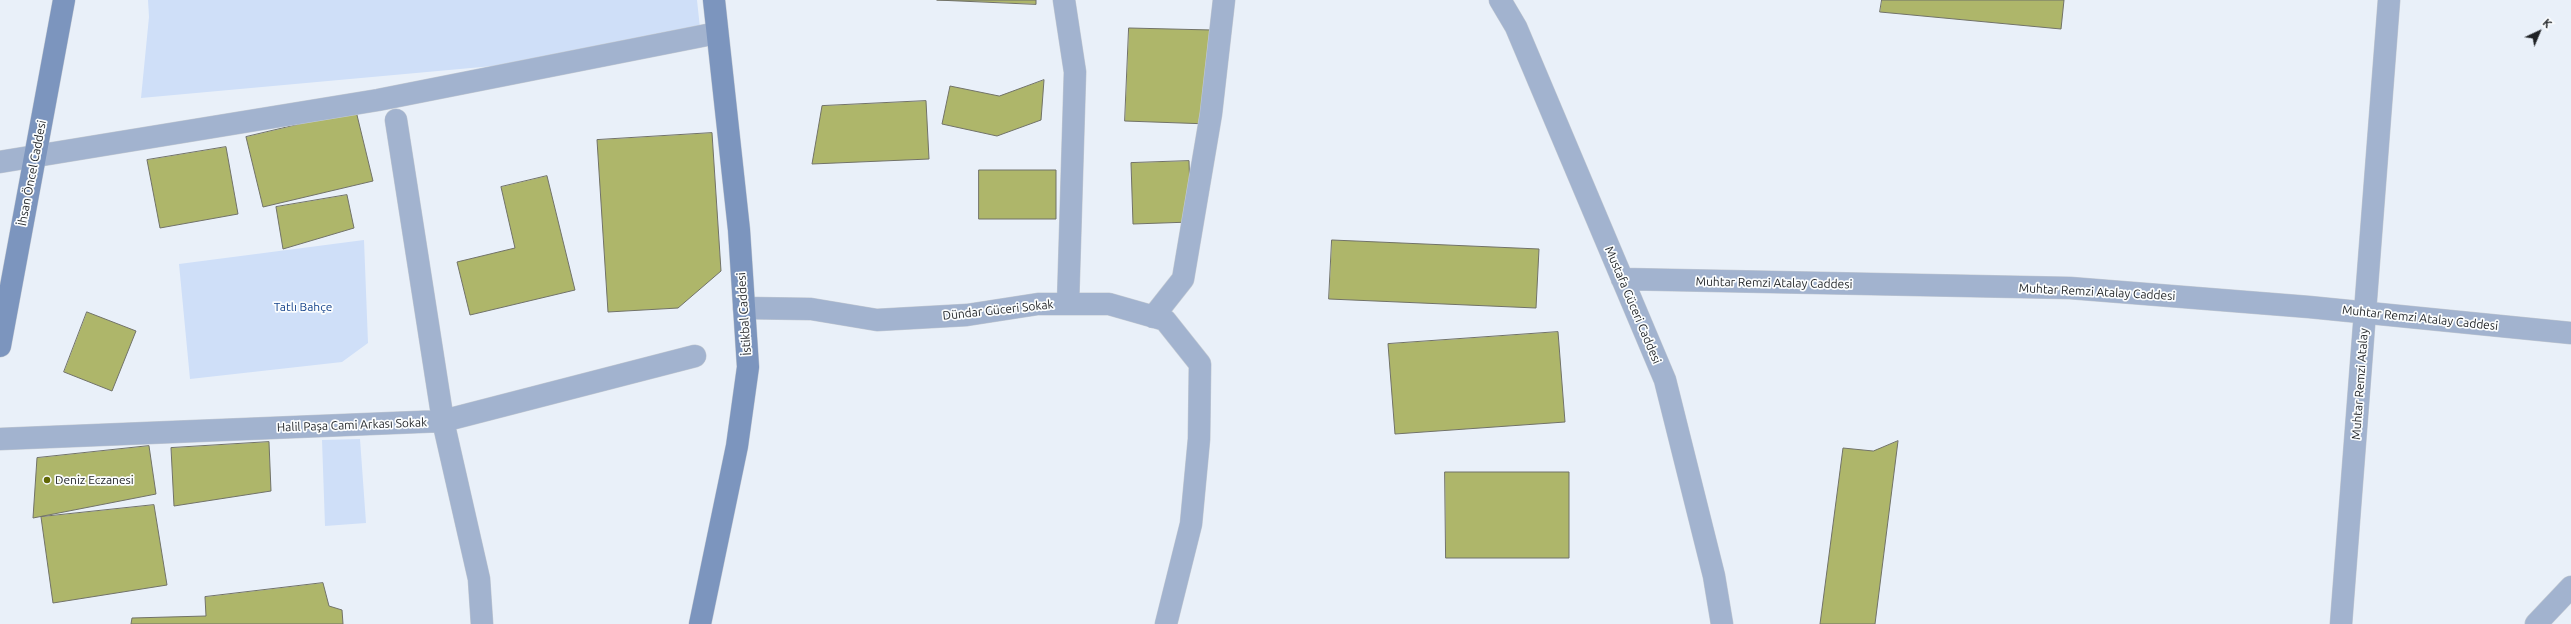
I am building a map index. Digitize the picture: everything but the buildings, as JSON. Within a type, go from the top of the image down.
[{"type":"street","name":"İhsan Öncel Caddesi","points":[[0,346],[64,0]]},
{"type":"street","name":"İstikbal Caddesi","points":[[700,624],[738,446],[748,367],[739,230],[714,0]]},
{"type":"street","name":"Dündar Güceri Sokak","points":[[744,308],[811,309],[877,320],[967,314],[1038,304],[1068,304],[1075,72],[1064,0]]},
{"type":"street","points":[[1153,317],[1184,279],[1211,114],[1224,0]]},
{"type":"street","name":"Mustafa Güceri Caddesi","points":[[1500,0],[1516,27],[1665,380],[1714,576],[1722,624]]},
{"type":"street","name":"Muhtar Remzi Atalay","points":[[2341,624],[2389,0]]},
{"type":"street","points":[[0,162],[378,100],[717,33]]},
{"type":"street","points":[[396,120],[443,421],[479,579],[482,624]]},
{"type":"street","name":"Muhtar Remzi Atalay Caddesi","points":[[1622,279],[1784,284],[2070,288],[2571,332]]},
{"type":"street","points":[[1068,304],[1109,304],[1165,320],[1200,364],[1199,440],[1191,524],[1166,624]]},
{"type":"street","name":"Halil Paşa Cami Arkası Sokak","points":[[0,439],[443,421],[695,356]]},
{"type":"street","points":[[2536,624],[2571,587]]},
{"type":"green space","points":[[148,0],[697,0],[702,47],[141,98],[149,17]]},
{"type":"green space","name":"Tatlı Bahçe","points":[[364,240],[368,343],[342,362],[190,379],[179,264]]},
{"type":"green space","points":[[360,439],[366,523],[325,526],[322,440]]},
{"type":"place","name":"Deniz Eczanesi","points":[[47,480]]}]
